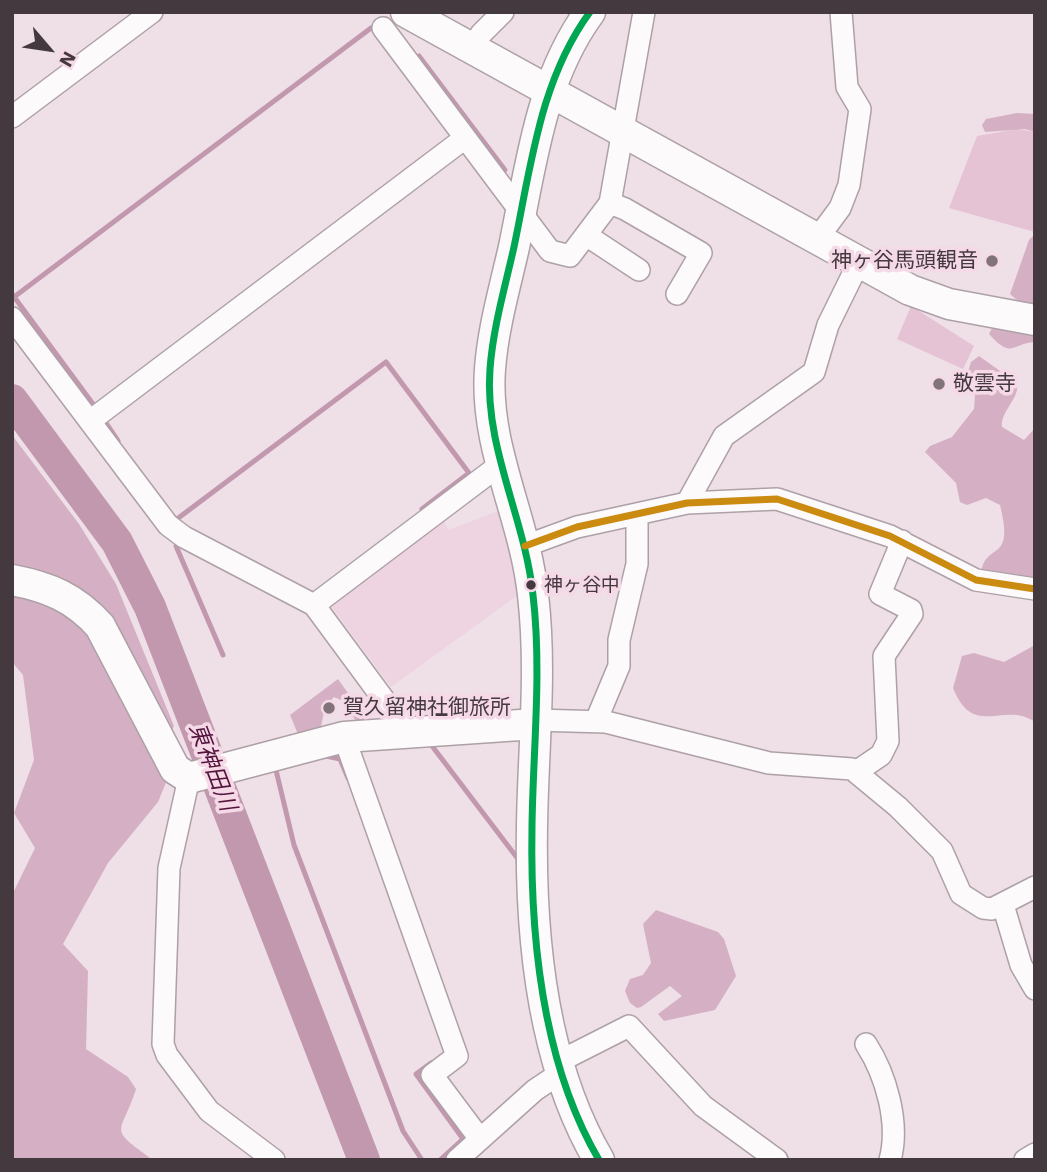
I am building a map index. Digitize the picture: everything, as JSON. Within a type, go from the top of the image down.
[{"type":"street","points":[[12,117],[152,12]]},
{"type":"street","points":[[471,50],[481,34],[503,12]]},
{"type":"street","points":[[590,12],[565,52],[547,92],[490,366],[490,416],[525,546],[534,598],[532,858],[534,913],[544,989],[561,1067],[580,1123],[599,1160]]},
{"type":"street","points":[[394,20],[465,138],[550,251],[570,257],[610,203],[644,12]]},
{"type":"street","points":[[817,239],[839,208],[849,185],[860,109],[847,87],[841,12]]},
{"type":"street","points":[[394,20],[471,50],[930,298],[1035,320]]},
{"type":"street","points":[[90,421],[465,138]]},
{"type":"street","points":[[610,203],[701,253],[677,295]]},
{"type":"street","points":[[586,235],[639,270]]},
{"type":"street","points":[[687,503],[724,436],[814,372],[828,325],[859,262]]},
{"type":"street","points":[[12,318],[162,517],[176,531],[314,605],[407,731]]},
{"type":"street","points":[[314,605],[501,464]]},
{"type":"street","points":[[525,546],[577,527],[687,503],[777,499],[902,541],[976,580],[1035,589]]},
{"type":"street","points":[[596,721],[619,666],[619,640],[637,564],[637,516]]},
{"type":"street","points":[[856,772],[859,767],[881,755],[888,741],[884,656],[912,614],[911,610],[880,594],[902,541]]},
{"type":"street","points":[[12,580],[61,593],[88,613],[100,626],[175,769],[193,777],[344,737],[535,722],[596,721],[620,724],[769,763],[845,767],[856,772],[898,807],[942,851],[961,894],[983,908],[1003,905],[1035,887]]},
{"type":"street","points":[[344,737],[457,1056],[432,1075],[480,1139]]},
{"type":"street","points":[[193,777],[169,868],[163,1044],[167,1055],[209,1111],[274,1160]]},
{"type":"street","points":[[1003,905],[1021,965],[1035,989]]},
{"type":"street","points":[[457,1160],[561,1067],[629,1026],[703,1106],[777,1160]]},
{"type":"street","points":[[866,1044],[879,1067],[889,1103],[892,1128],[890,1160]]},
{"type":"street","points":[[1026,1160],[1035,1154]]},
{"type":"shaded area","points":[[1017,113],[1035,114],[1035,132],[1025,129],[985,132],[982,125],[986,119]]},
{"type":"shaded area","points":[[1018,129],[1035,132],[1035,232],[949,208],[977,136]]},
{"type":"shaded area","points":[[1035,234],[1035,304],[1018,301],[1010,294],[1029,240]]},
{"type":"shaded area","points":[[911,306],[974,346],[963,369],[897,339]]},
{"type":"shaded area","points":[[993,326],[1035,332],[1035,342],[1008,348],[989,334]]},
{"type":"shaded area","points":[[979,356],[1017,383],[1016,394],[1004,416],[1002,427],[1024,440],[1035,428],[1035,582],[981,573],[988,557],[1002,544],[1004,524],[1000,505],[986,498],[967,505],[960,502],[956,483],[925,452],[930,446],[952,437],[974,409],[975,396],[966,378],[971,362]]},
{"type":"shaded area","points":[[12,435],[79,524],[116,584],[174,726],[171,733],[107,621],[12,571]]},
{"type":"shaded area","points":[[504,509],[522,592],[391,687],[330,605],[443,519],[448,530]]},
{"type":"shaded area","points":[[12,590],[82,619],[167,780],[158,802],[108,863],[63,944],[88,971],[86,1049],[128,1077],[136,1089],[121,1129],[128,1141],[153,1160],[12,1160],[12,895],[35,848],[14,813],[34,760],[23,675],[12,662]]},
{"type":"shaded area","points":[[1035,645],[1035,722],[1023,716],[980,716],[970,712],[961,703],[953,688],[962,656],[974,653],[1004,662]]},
{"type":"shaded area","points":[[338,679],[368,721],[359,725],[341,700],[334,697],[325,706],[320,732],[300,739],[290,715]]},
{"type":"shaded area","points":[[656,910],[718,932],[724,939],[736,976],[715,1010],[664,1021],[658,1014],[682,996],[670,986],[641,1007],[637,1008],[630,1003],[625,991],[630,979],[643,975],[651,963],[643,924]]},
{"type":"waterway","points":[[14,297],[371,28]]},
{"type":"waterway","points":[[419,56],[505,170]]},
{"type":"waterway","points":[[12,294],[93,404]]},
{"type":"waterway","points":[[177,519],[386,362],[469,473],[422,509]]},
{"type":"waterway","name":"東神田川","points":[[12,400],[117,542],[150,607],[364,1160]]},
{"type":"waterway","points":[[106,423],[118,441]]},
{"type":"waterway","points":[[176,546],[223,655]]},
{"type":"waterway","points":[[429,742],[518,859],[518,863]]},
{"type":"waterway","points":[[324,752],[326,756],[340,759],[348,778]]},
{"type":"waterway","points":[[275,766],[294,845],[403,1131],[422,1160]]},
{"type":"waterway","points":[[431,1063],[416,1074],[463,1139],[440,1160]]},
{"type":"transit line","points":[[590,12],[559,66],[548,95],[532,155],[497,323],[490,369],[490,398],[499,454],[529,566],[536,624],[532,868],[537,954],[543,998],[564,1082],[599,1160]]},
{"type":"transit line","points":[[525,546],[577,527],[687,503],[777,499],[890,536],[976,580],[1035,589]]},
{"type":"place","name":"神ヶ谷馬頭観音","points":[[992,261]]},
{"type":"place","name":"敬雲寺","points":[[939,384]]},
{"type":"place","name":"神ヶ谷中","points":[[531,585]]},
{"type":"place","name":"賀久留神社御旅所","points":[[329,708]]}]
